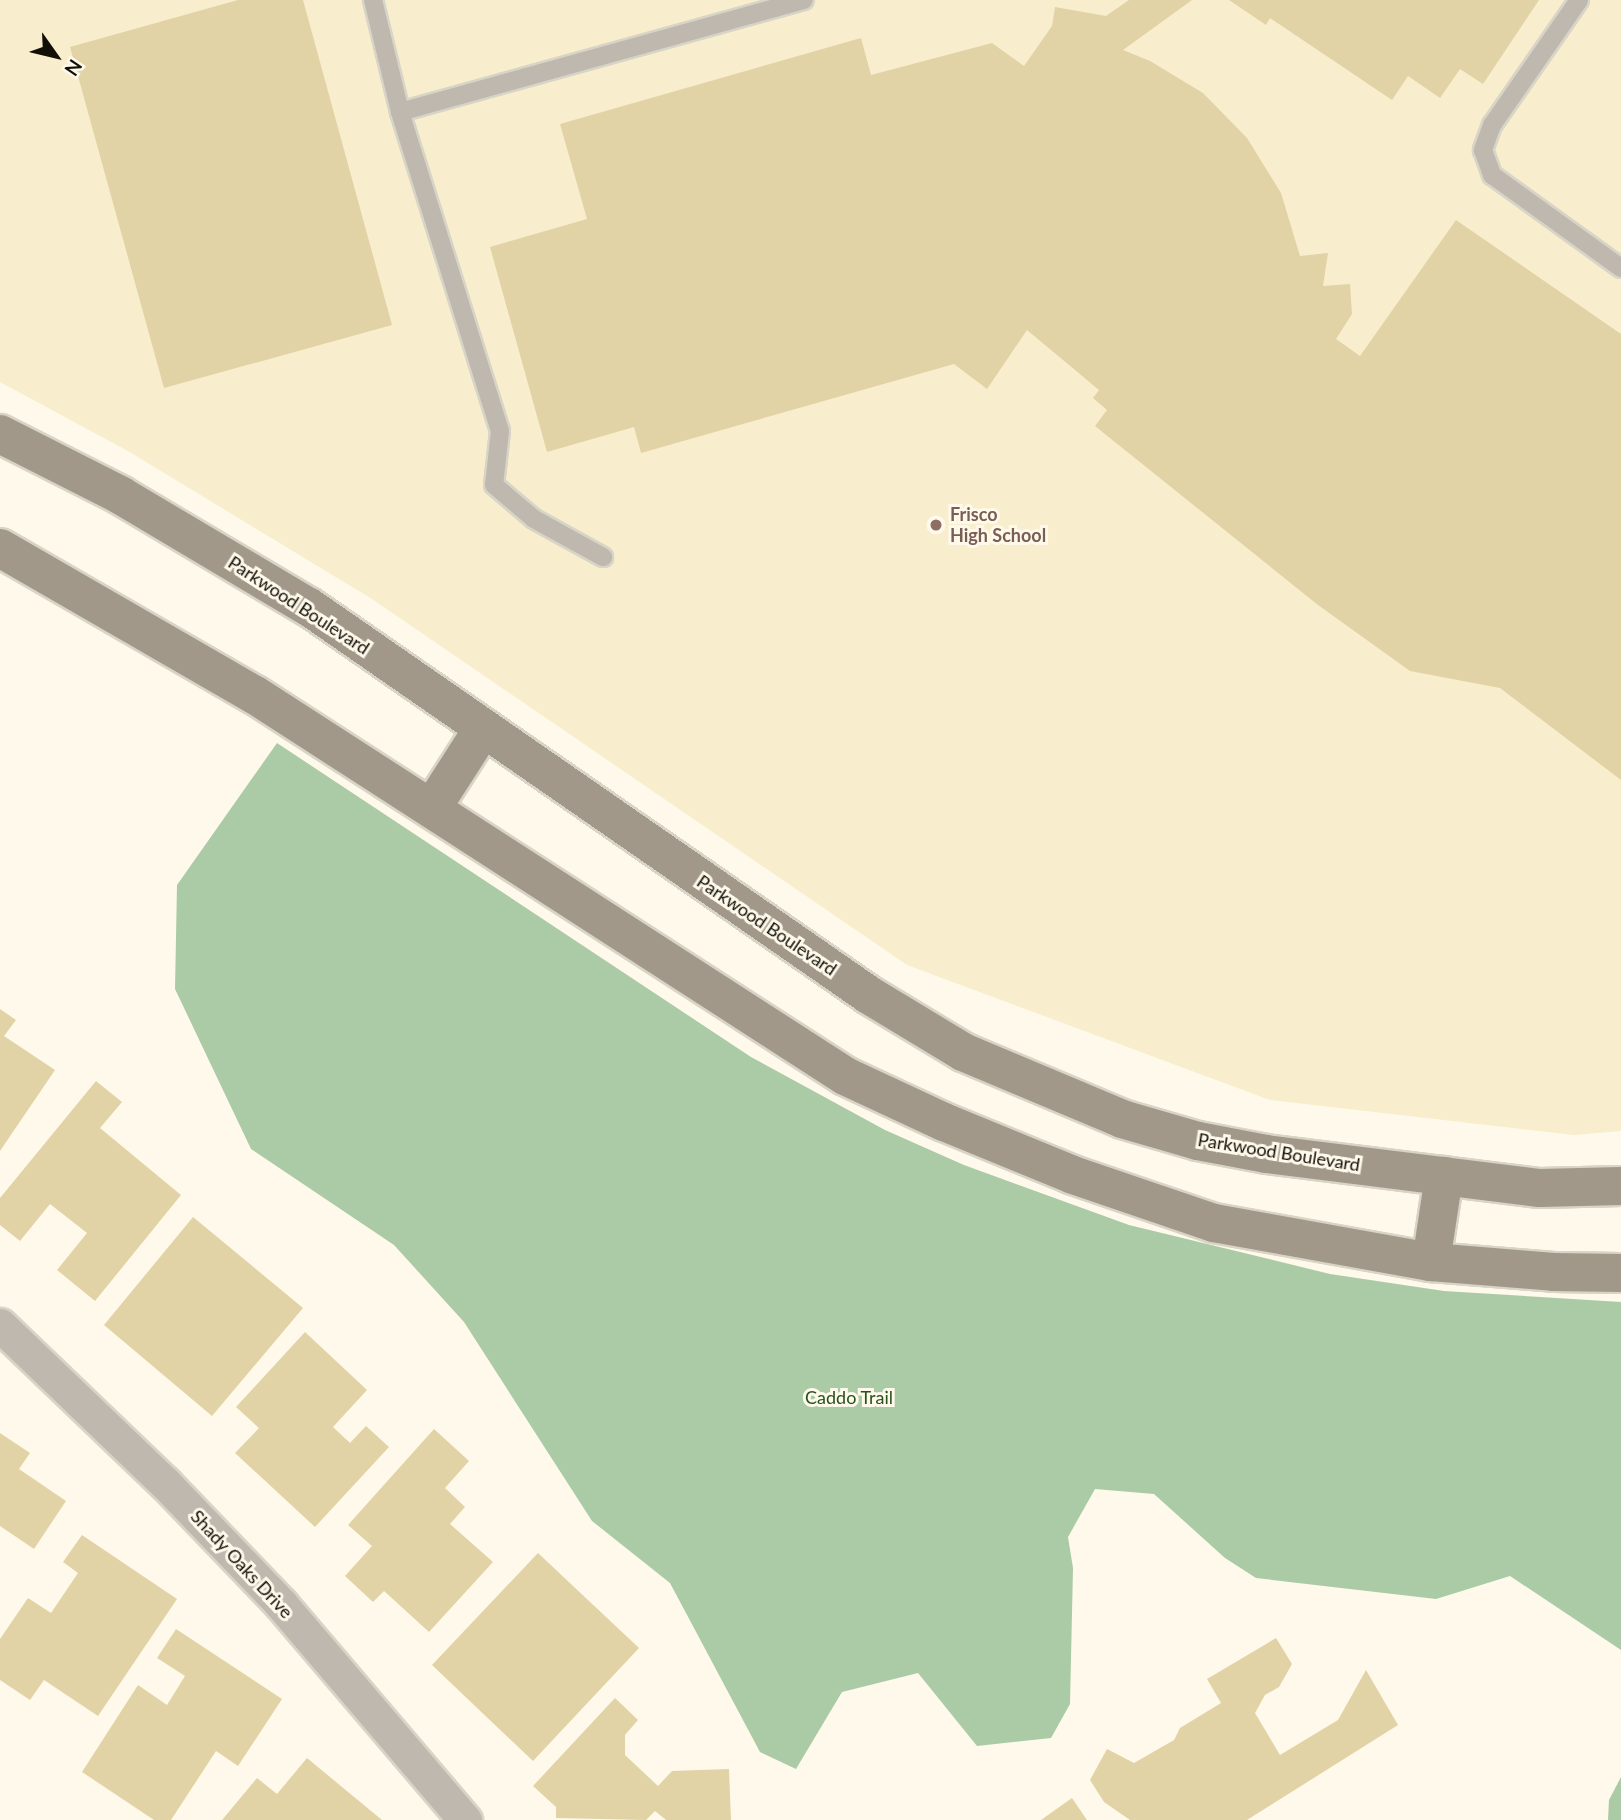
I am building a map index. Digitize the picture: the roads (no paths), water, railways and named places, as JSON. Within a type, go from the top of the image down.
[{"type":"main road","name":"Parkwood Boulevard","points":[[0,434],[120,495],[309,607],[482,730],[869,995],[963,1052],[1122,1119],[1198,1141],[1266,1154],[1540,1188],[1621,1185]]},
{"type":"main road","points":[[0,548],[255,695],[845,1076],[944,1122],[1073,1175],[1214,1223],[1431,1262],[1554,1272],[1621,1273]]},
{"type":"main road","points":[[432,808],[482,730]]},
{"type":"main road","points":[[1431,1262],[1444,1176]]},
{"type":"street","name":"Shady Oaks Drive","points":[[0,1325],[165,1483],[281,1604],[465,1820]]},
{"type":"lane","points":[[373,0],[400,112],[500,431],[494,485],[534,519],[603,557]]},
{"type":"lane","points":[[400,112],[804,0]]},
{"type":"lane","points":[[1579,0],[1492,125],[1483,150],[1492,175],[1621,268]]},
{"type":"place","name":"Frisco High School","points":[[936,525]]},
{"type":"park label","name":"Caddo Trail","points":[[849,1397]]}]
